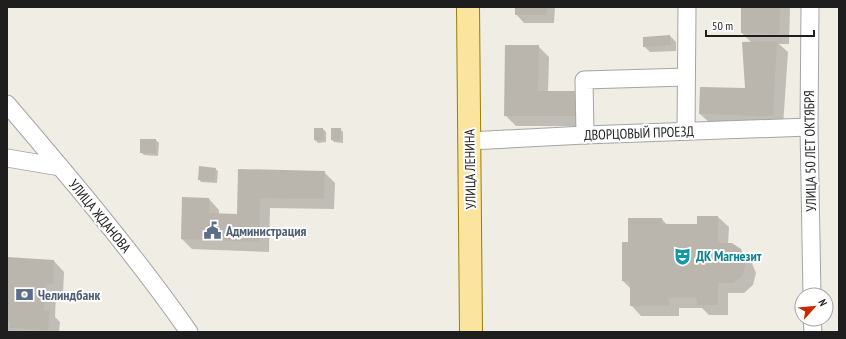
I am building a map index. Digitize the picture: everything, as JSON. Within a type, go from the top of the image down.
[{"type":"main road","name":"УЛИЦА ЛЕНИНА","points":[[468,7],[471,332]]},
{"type":"street","points":[[686,131],[687,7]]},
{"type":"street","name":"УЛИЦА 50 ЛЕТ ОКТЯБРЯ","points":[[810,7],[809,127],[812,287]]},
{"type":"street","points":[[585,134],[584,80],[686,77]]},
{"type":"street","name":"УЛИЦА ЖДАНОВА","points":[[7,104],[140,265],[189,332]]},
{"type":"street","name":"ДВОРЦОВЫЙ ПРОЕЗД","points":[[469,141],[585,134],[809,127]]},
{"type":"street","points":[[7,158],[60,167]]},
{"type":"building","points":[[515,7],[547,7],[546,15],[515,15]]},
{"type":"building","points":[[741,7],[780,7],[779,34],[741,33]]},
{"type":"building","points":[[670,35],[671,45],[643,47],[643,37]]},
{"type":"building","points":[[777,41],[773,116],[699,114],[700,87],[745,88],[742,42]]},
{"type":"building","points":[[505,45],[539,45],[538,91],[579,91],[579,116],[504,116]]},
{"type":"building","points":[[314,128],[323,128],[324,140],[314,140]]},
{"type":"building","points":[[331,128],[341,128],[340,141],[331,140]]},
{"type":"building","points":[[140,139],[156,139],[156,153],[140,153]]},
{"type":"building","points":[[199,166],[216,168],[214,181],[198,180]]},
{"type":"building","points":[[238,169],[325,171],[324,199],[260,198],[259,242],[181,239],[182,197],[209,198],[209,213],[237,214]]},
{"type":"building","name":"ДК Магнезит","points":[[697,216],[718,216],[718,243],[732,243],[741,249],[746,262],[743,275],[733,283],[718,283],[718,305],[697,305],[697,298],[669,298],[669,306],[630,306],[630,281],[622,281],[622,242],[628,242],[628,218],[662,218],[662,224],[697,224]]},
{"type":"building","points":[[7,257],[54,260],[53,284],[46,284],[44,310],[49,310],[48,330],[9,328],[10,322],[7,322]]},
{"type":"place","name":"Администрация","points":[[213,231]]},
{"type":"place","name":"ДК Магнезит","points":[[683,256]]},
{"type":"place","name":"Челиндбанк","points":[[25,295]]}]
